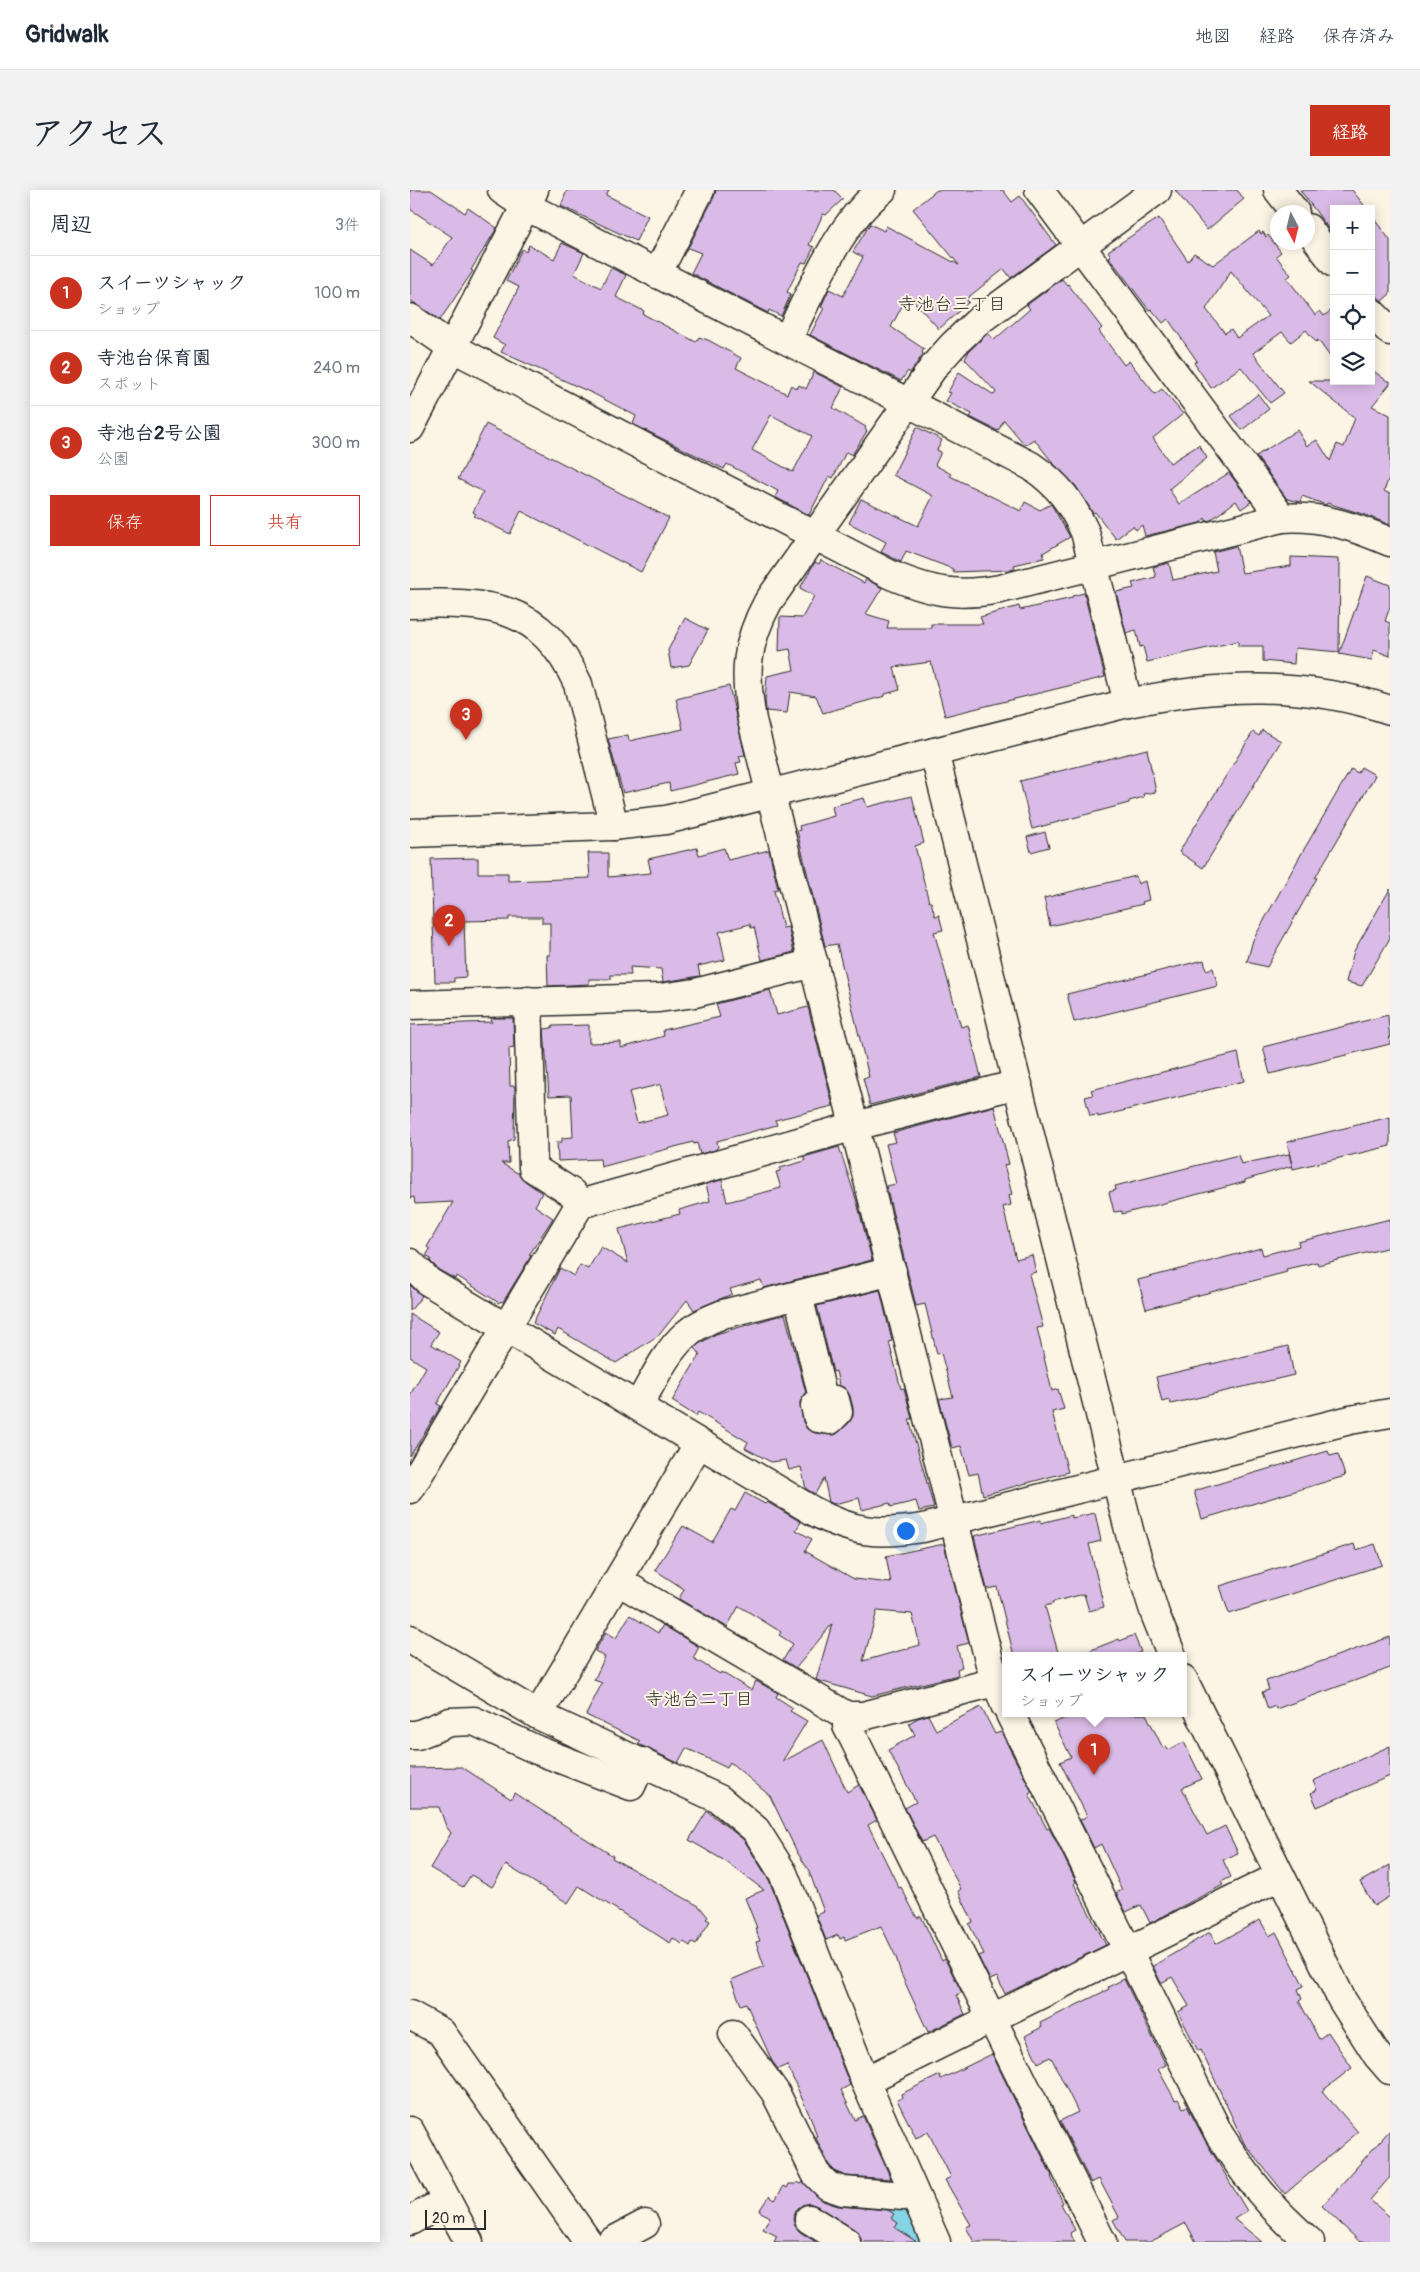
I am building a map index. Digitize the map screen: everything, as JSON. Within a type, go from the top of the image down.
[{"type":"street","points":[[502,190],[530,198],[657,274],[1031,466],[1047,477],[1062,491],[1075,511],[1085,532],[1128,702]]},
{"type":"street","points":[[657,274],[700,190]]},
{"type":"street","points":[[787,340],[846,227],[860,210],[882,190]]},
{"type":"street","points":[[1039,190],[1282,518]]},
{"type":"street","points":[[618,1581],[846,1716],[863,1716],[1000,1694],[954,1520],[771,794],[748,696],[746,673],[748,653],[752,636],[768,602],[935,365],[965,333],[1157,190]]},
{"type":"street","points":[[1278,190],[1290,205]]},
{"type":"street","points":[[410,428],[530,198]]},
{"type":"street","points":[[1315,237],[1330,258]]},
{"type":"street","points":[[410,318],[452,347],[815,535],[917,586],[942,592],[973,594],[991,591],[1282,518],[1298,516],[1325,519],[1348,525],[1390,542]]},
{"type":"street","points":[[410,604],[460,603],[501,609],[523,618],[538,629],[554,645],[568,663],[578,684],[614,826]]},
{"type":"street","points":[[410,833],[614,826],[666,820],[1128,702],[1200,690],[1241,687],[1319,692],[1390,710]]},
{"type":"street","points":[[934,752],[1130,1534],[1155,1614],[1170,1652]]},
{"type":"street","points":[[410,1005],[659,998],[695,993],[814,963]]},
{"type":"street","points":[[528,1002],[533,1168],[572,1193],[580,1204]]},
{"type":"street","points":[[410,1489],[418,1459],[507,1328],[580,1204],[855,1126],[1018,1084]]},
{"type":"street","points":[[410,1263],[429,1282],[813,1511],[855,1530],[876,1532],[900,1531],[954,1520],[1350,1420],[1390,1413]]},
{"type":"street","points":[[638,1406],[673,1350],[685,1335],[703,1322],[723,1314],[892,1271]]},
{"type":"street","points":[[798,1295],[823,1398]]},
{"type":"street","points":[[538,1715],[699,1443]]},
{"type":"street","points":[[410,1640],[538,1715],[719,1799],[756,1830],[782,1873],[865,2081],[936,2242]]},
{"type":"street","points":[[1187,1687],[1342,2000],[1377,2054],[1390,2070]]},
{"type":"street","points":[[846,1716],[852,1737],[1102,2242]]},
{"type":"street","points":[[1011,1717],[1215,2126],[1231,2154],[1256,2190],[1289,2224],[1310,2242]]},
{"type":"street","points":[[410,1736],[450,1722],[474,1721],[537,1750],[631,1786],[642,1762]]},
{"type":"street","points":[[865,2081],[1280,1876]]},
{"type":"street","points":[[410,2015],[442,2032],[588,2242]]},
{"type":"street","points":[[733,2034],[775,2092],[816,2174],[828,2186],[843,2191],[904,2196],[913,2191]]},
{"type":"street","points":[[410,2131],[446,2202],[469,2242]]},
{"type":"street","points":[[410,2221],[446,2202]]},
{"type":"street","points":[[809,2219],[846,2242]]},
{"type":"street","points":[[611,2242],[645,2224]]},
{"type":"building","points":[[410,190],[431,190],[465,213],[468,208],[497,228],[471,270],[473,271],[440,320],[410,300],[410,250],[433,265],[452,237],[410,209]]},
{"type":"building","points":[[567,190],[609,190],[606,195],[648,216],[636,241],[561,206]]},
{"type":"building","points":[[716,190],[834,190],[843,199],[826,215],[823,214],[809,245],[814,247],[806,263],[802,262],[787,292],[791,294],[781,316],[769,310],[768,313],[691,273],[701,253],[688,248]]},
{"type":"building","points":[[937,190],[1003,190],[1012,202],[1020,196],[1056,245],[1011,278],[1004,269],[966,299],[969,302],[939,329],[908,295],[891,327],[924,349],[923,354],[910,373],[908,371],[901,381],[810,335],[824,308],[821,307],[829,289],[843,296],[863,257],[853,252],[870,224],[884,231],[886,226],[959,265],[913,209]]},
{"type":"building","points":[[1175,190],[1237,190],[1244,199],[1207,230]]},
{"type":"building","points":[[1300,190],[1352,190],[1364,205],[1330,205],[1330,231],[1315,210],[1315,205],[1311,205]]},
{"type":"building","points":[[1159,218],[1188,261],[1194,253],[1213,265],[1259,231],[1261,234],[1263,232],[1266,237],[1268,235],[1270,238],[1270,250],[1279,250],[1281,252],[1276,256],[1291,275],[1287,278],[1315,315],[1320,311],[1324,316],[1330,311],[1330,356],[1318,340],[1316,342],[1306,330],[1291,342],[1282,332],[1253,353],[1284,393],[1270,403],[1241,367],[1211,388],[1194,363],[1197,361],[1168,319],[1163,323],[1151,309],[1149,310],[1109,257],[1111,256],[1108,251]],"holes":[[[1231,271],[1268,316],[1237,338],[1231,329],[1225,333],[1206,309]]]},
{"type":"building","points":[[1375,220],[1390,240],[1390,294],[1382,301],[1375,295]]},
{"type":"building","points":[[562,243],[584,253],[574,274],[601,288],[611,268],[626,275],[616,297],[644,311],[643,314],[696,342],[699,337],[708,340],[741,358],[736,368],[787,394],[791,385],[797,389],[799,385],[806,389],[814,372],[843,387],[833,408],[866,427],[867,431],[852,455],[846,452],[833,478],[829,476],[809,515],[775,497],[778,491],[727,464],[724,469],[667,441],[633,424],[636,416],[594,394],[501,352],[505,345],[493,338],[519,287],[506,281],[522,249],[526,252],[529,245],[554,259]],"holes":[[[771,415],[812,436],[793,472],[752,450]]]},
{"type":"building","points":[[1062,279],[1102,328],[1099,331],[1124,365],[1129,361],[1155,394],[1162,389],[1183,414],[1153,438],[1170,463],[1199,445],[1207,458],[1169,489],[1179,504],[1229,473],[1251,502],[1241,509],[1236,501],[1211,520],[1206,521],[1205,518],[1200,523],[1145,536],[1142,525],[1136,530],[1133,526],[1116,539],[1095,512],[1093,513],[1075,485],[1053,463],[1034,439],[1025,445],[1004,420],[998,431],[970,417],[972,414],[946,401],[951,393],[948,392],[959,372],[994,395],[996,392],[965,359],[969,351],[988,333],[994,340],[1030,309],[1027,305]]},
{"type":"building","points":[[1375,372],[1387,381],[1390,381],[1390,384],[1372,406],[1390,415],[1390,475],[1384,491],[1390,494],[1390,525],[1366,515],[1327,503],[1326,505],[1302,496],[1300,502],[1287,499],[1256,456],[1297,430],[1307,446],[1317,440],[1330,461],[1337,444],[1344,447],[1355,418],[1309,381],[1330,381],[1330,385],[1375,385]]},
{"type":"building","points":[[1258,394],[1269,409],[1242,430],[1231,416]]},
{"type":"building","points":[[486,424],[669,518],[641,572],[521,511],[510,534],[474,516],[476,514],[473,512],[483,492],[458,479]]},
{"type":"building","points":[[917,427],[942,440],[937,450],[941,452],[935,465],[951,474],[950,476],[1021,511],[1025,502],[1040,510],[1051,504],[1070,537],[1043,553],[1044,558],[1014,565],[1015,569],[1010,570],[953,572],[953,569],[906,551],[901,562],[881,552],[886,542],[849,523],[861,499],[918,526],[933,496],[893,475]]},
{"type":"building","points":[[1236,546],[1242,573],[1291,566],[1291,557],[1338,559],[1338,563],[1340,563],[1339,652],[1295,648],[1294,664],[1263,661],[1263,646],[1238,646],[1238,641],[1147,662],[1143,646],[1140,647],[1136,630],[1126,633],[1116,592],[1134,588],[1132,583],[1156,577],[1153,567],[1169,563],[1173,580],[1217,571],[1213,552]]},
{"type":"building","points":[[821,560],[864,583],[866,579],[882,588],[866,614],[889,621],[887,628],[931,628],[931,624],[983,624],[980,617],[1019,606],[1020,610],[1072,598],[1072,596],[1084,593],[1105,677],[945,716],[931,662],[894,667],[900,690],[885,694],[885,696],[823,713],[816,696],[790,692],[787,713],[766,711],[767,676],[794,670],[790,649],[779,651],[780,617],[802,618],[814,596],[800,588],[815,562],[819,564]]},
{"type":"building","points":[[1367,576],[1390,585],[1390,607],[1385,621],[1390,623],[1390,656],[1374,650],[1372,660],[1339,654]]},
{"type":"building","points":[[685,618],[708,630],[689,665],[671,668],[668,650]]},
{"type":"building","points":[[729,686],[745,755],[739,756],[741,762],[736,763],[739,774],[670,791],[669,783],[623,793],[608,739],[628,735],[629,741],[683,729],[676,699]]},
{"type":"building","points":[[1262,730],[1281,741],[1203,868],[1179,852],[1253,732],[1259,736]]},
{"type":"building","points":[[1147,749],[1156,792],[1143,794],[1144,797],[1129,801],[1129,803],[1032,829],[1020,781]]},
{"type":"building","points":[[1361,767],[1375,775],[1315,878],[1317,878],[1267,967],[1247,962],[1253,940],[1303,851],[1351,769],[1358,773]]},
{"type":"building","points":[[912,796],[924,843],[915,846],[929,902],[931,902],[935,916],[939,915],[943,930],[934,932],[961,1027],[968,1025],[981,1077],[870,1105],[863,1078],[869,1077],[837,944],[825,946],[797,831],[800,830],[799,826],[834,816],[832,806],[864,798],[867,807]]},
{"type":"building","points":[[1045,832],[1049,847],[1031,852],[1027,837]]},
{"type":"building","points":[[697,848],[699,855],[724,848],[728,860],[769,850],[778,889],[774,890],[783,928],[788,927],[794,952],[762,960],[754,927],[751,928],[750,924],[719,932],[725,960],[698,966],[700,976],[663,982],[661,969],[630,967],[631,975],[611,975],[611,979],[589,979],[589,984],[548,986],[547,955],[550,955],[550,923],[542,923],[542,917],[509,917],[509,920],[464,921],[466,977],[454,978],[454,982],[435,982],[431,859],[478,858],[478,873],[508,873],[508,881],[590,878],[588,853],[608,853],[608,877],[651,873],[648,859]]},
{"type":"building","points":[[1136,876],[1138,884],[1145,881],[1149,900],[1142,902],[1143,904],[1050,926],[1044,898]]},
{"type":"building","points":[[1390,889],[1390,938],[1362,986],[1346,982],[1354,951]]},
{"type":"building","points":[[1204,960],[1206,970],[1213,968],[1218,986],[1074,1022],[1067,994]]},
{"type":"building","points":[[770,990],[777,1015],[808,1007],[833,1106],[775,1120],[777,1125],[717,1141],[718,1147],[715,1150],[700,1154],[697,1143],[694,1144],[693,1142],[601,1167],[600,1159],[558,1161],[557,1142],[562,1142],[562,1138],[573,1137],[571,1095],[549,1096],[544,1029],[552,1028],[552,1026],[589,1025],[589,1043],[621,1042],[621,1048],[664,1036],[663,1030],[720,1017],[716,1004]],"holes":[[[660,1084],[668,1115],[637,1123],[629,1092]]]},
{"type":"building","points":[[1388,1015],[1390,1044],[1270,1074],[1263,1047]]},
{"type":"building","points":[[491,1018],[513,1018],[514,1047],[509,1048],[510,1086],[515,1086],[514,1139],[508,1141],[509,1163],[501,1163],[519,1174],[525,1181],[542,1193],[535,1206],[553,1218],[529,1255],[531,1256],[503,1302],[499,1303],[457,1276],[455,1279],[439,1270],[430,1261],[431,1259],[426,1256],[430,1249],[427,1247],[453,1202],[415,1204],[414,1197],[410,1198],[410,1025],[492,1022]]},
{"type":"building","points":[[1238,1053],[1244,1081],[1098,1117],[1098,1115],[1090,1116],[1085,1097],[1093,1095],[1091,1090]]},
{"type":"building","points":[[994,1106],[1009,1164],[1004,1165],[1012,1194],[1009,1195],[1011,1205],[1003,1207],[1016,1259],[1032,1255],[1036,1272],[1029,1274],[1043,1327],[1037,1328],[1052,1391],[1058,1389],[1064,1409],[1052,1412],[1068,1472],[983,1495],[978,1473],[969,1475],[961,1446],[952,1448],[939,1399],[953,1397],[941,1353],[937,1354],[925,1304],[916,1306],[886,1186],[896,1184],[886,1144],[896,1142],[893,1133]]},
{"type":"building","points":[[1390,1117],[1390,1146],[1293,1169],[1287,1142]]},
{"type":"building","points":[[839,1147],[857,1202],[872,1260],[764,1288],[761,1280],[730,1289],[732,1294],[694,1310],[687,1300],[659,1335],[616,1363],[558,1329],[555,1335],[533,1323],[560,1268],[574,1276],[580,1265],[588,1269],[601,1247],[628,1263],[619,1229],[680,1214],[679,1210],[710,1201],[706,1184],[722,1180],[727,1202],[781,1188],[776,1172],[780,1171],[780,1168],[805,1161],[804,1157]]},
{"type":"building","points":[[1289,1154],[1292,1166],[1245,1180],[1245,1182],[1122,1214],[1122,1211],[1114,1212],[1109,1192],[1116,1190],[1115,1186],[1238,1155],[1241,1164]]},
{"type":"building","points":[[1390,1219],[1390,1247],[1318,1265],[1317,1262],[1286,1269],[1287,1272],[1146,1309],[1138,1280],[1261,1248],[1263,1255],[1299,1246],[1298,1242]]},
{"type":"building","points":[[410,1285],[422,1296],[410,1311]]},
{"type":"building","points":[[880,1290],[892,1341],[889,1342],[901,1389],[904,1388],[912,1419],[909,1419],[934,1508],[919,1511],[916,1501],[891,1507],[890,1503],[862,1510],[859,1498],[834,1504],[829,1502],[824,1478],[815,1494],[806,1489],[801,1467],[789,1470],[786,1460],[771,1462],[745,1448],[748,1442],[698,1412],[696,1416],[672,1401],[700,1354],[695,1348],[699,1344],[716,1334],[785,1314],[806,1393],[800,1402],[803,1422],[807,1429],[815,1433],[835,1435],[849,1423],[853,1416],[853,1408],[850,1396],[846,1389],[839,1385],[836,1371],[833,1372],[817,1306]]},
{"type":"building","points":[[410,1314],[439,1332],[431,1344],[461,1362],[437,1404],[441,1406],[410,1456],[410,1395],[426,1367],[410,1357]]},
{"type":"building","points":[[1288,1346],[1294,1375],[1171,1404],[1169,1400],[1162,1402],[1156,1377]]},
{"type":"building","points":[[1328,1451],[1330,1456],[1338,1454],[1345,1476],[1202,1519],[1194,1491]]},
{"type":"building","points":[[745,1493],[765,1504],[767,1502],[801,1522],[796,1530],[812,1539],[805,1551],[854,1579],[891,1583],[886,1556],[944,1544],[969,1643],[957,1646],[962,1667],[957,1669],[958,1675],[872,1696],[816,1680],[832,1624],[796,1668],[783,1660],[793,1644],[779,1635],[781,1632],[739,1606],[727,1627],[679,1599],[684,1589],[655,1570],[683,1526],[712,1542],[731,1509],[735,1511]],"holes":[[[877,1611],[912,1614],[920,1645],[863,1661]]]},
{"type":"building","points":[[1095,1513],[1101,1541],[1089,1544],[1104,1607],[1089,1611],[1084,1594],[1052,1602],[1053,1604],[1045,1606],[1058,1652],[1013,1652],[997,1587],[987,1589],[974,1536],[1041,1520],[1041,1523],[1072,1515],[1072,1518]]},
{"type":"building","points":[[1354,1544],[1356,1550],[1375,1544],[1382,1565],[1229,1614],[1220,1586]]},
{"type":"building","points":[[630,1615],[658,1633],[663,1625],[699,1647],[693,1658],[720,1674],[721,1672],[751,1690],[756,1681],[778,1693],[776,1697],[793,1708],[790,1711],[807,1721],[782,1762],[823,1740],[847,1792],[859,1785],[877,1820],[868,1825],[899,1888],[901,1887],[917,1918],[921,1916],[942,1961],[945,1959],[962,1993],[956,1995],[965,2014],[928,2032],[881,1926],[845,1940],[844,1937],[840,1939],[838,1935],[826,1940],[816,1915],[824,1912],[809,1871],[797,1852],[770,1796],[730,1762],[727,1768],[686,1748],[678,1763],[638,1744],[640,1741],[586,1715],[602,1683],[594,1680],[605,1657],[595,1651],[606,1632],[616,1638]]},
{"type":"building","points":[[1134,1635],[1141,1652],[1086,1652],[1119,1639],[1120,1641]]},
{"type":"building","points":[[1390,1637],[1390,1668],[1276,1709],[1275,1706],[1268,1709],[1262,1692],[1269,1690],[1266,1681]]},
{"type":"building","points":[[981,1707],[995,1734],[1001,1732],[1032,1792],[1029,1794],[1047,1829],[1049,1828],[1059,1847],[1076,1882],[1074,1884],[1106,1945],[1005,1994],[997,1977],[990,1980],[978,1956],[984,1954],[969,1924],[973,1922],[958,1891],[961,1889],[933,1837],[922,1842],[905,1808],[916,1802],[888,1750],[915,1735],[909,1723],[918,1718],[928,1715],[936,1730]]},
{"type":"building","points":[[1067,1717],[1148,1717],[1163,1748],[1166,1746],[1168,1750],[1184,1742],[1202,1779],[1182,1788],[1207,1835],[1225,1826],[1238,1853],[1223,1860],[1231,1877],[1221,1882],[1223,1885],[1150,1923],[1141,1905],[1126,1912],[1116,1893],[1122,1890],[1101,1844],[1094,1848],[1080,1820],[1087,1816],[1060,1762],[1071,1757],[1054,1723]]},
{"type":"building","points":[[1390,1746],[1390,1776],[1317,1807],[1311,1793],[1317,1790],[1313,1781]]},
{"type":"building","points":[[462,1767],[511,1799],[514,1793],[613,1856],[612,1858],[699,1906],[708,1917],[706,1919],[710,1921],[696,1944],[692,1942],[690,1946],[684,1942],[682,1944],[673,1938],[670,1943],[579,1886],[568,1903],[506,1865],[492,1887],[471,1875],[463,1887],[430,1868],[451,1833],[446,1826],[439,1807],[410,1807],[410,1768]]},
{"type":"building","points":[[707,1811],[744,1840],[769,1880],[850,2085],[841,2090],[855,2120],[863,2116],[891,2179],[846,2176],[836,2172],[829,2165],[816,2138],[812,2121],[787,2065],[778,2069],[772,2061],[746,2003],[741,2005],[731,1980],[764,1966],[756,1942],[760,1941],[755,1928],[757,1928],[745,1898],[764,1890],[725,1861],[689,1840]]},
{"type":"building","points":[[1390,1865],[1390,1896],[1374,1906],[1360,1882]]},
{"type":"building","points":[[1260,1920],[1269,1936],[1276,1932],[1304,1986],[1298,1989],[1302,1999],[1299,2001],[1319,2039],[1328,2032],[1352,2068],[1322,2091],[1358,2132],[1285,2194],[1244,2143],[1201,2050],[1198,2051],[1178,2012],[1189,2006],[1172,1977],[1161,1983],[1153,1966],[1210,1932],[1216,1944]]},
{"type":"building","points":[[1124,1979],[1166,2065],[1158,2069],[1175,2100],[1178,2099],[1183,2108],[1187,2106],[1247,2211],[1234,2219],[1262,2242],[1196,2242],[1186,2223],[1150,2242],[1125,2242],[1113,2220],[1119,2217],[1099,2179],[1091,2183],[1060,2121],[1078,2112],[1052,2059],[1050,2057],[1038,2063],[1025,2036],[1042,2027],[1040,2023],[1109,1989],[1108,1987]]},
{"type":"building","points":[[992,2054],[1052,2176],[1063,2203],[1061,2204],[1075,2230],[1070,2233],[1075,2242],[974,2242],[966,2227],[971,2225],[945,2180],[951,2177],[928,2132],[916,2138],[897,2100],[902,2098],[901,2094],[940,2075],[941,2079]]},
{"type":"building","points":[[1390,2130],[1390,2177],[1370,2200],[1390,2217],[1390,2242],[1360,2242],[1322,2206]]},
{"type":"building","points":[[797,2182],[801,2184],[803,2182],[823,2201],[838,2206],[888,2210],[894,2214],[891,2218],[898,2223],[895,2228],[917,2242],[862,2242],[859,2234],[854,2229],[809,2203],[802,2205],[796,2210],[793,2219],[795,2226],[800,2232],[816,2242],[774,2242],[777,2236],[763,2229],[770,2217],[759,2211],[769,2196],[775,2200],[784,2186],[787,2188],[789,2184],[796,2184]]},
{"type":"waterway","points":[[900,2208],[917,2242]]},
{"type":"place","name":"寺池台2号公園","points":[[466,740]]},
{"type":"place","name":"寺池台保育園","points":[[449,946]]},
{"type":"place","name":"スイーツシャック","points":[[1094,1775]]},
{"type":"district","name":"寺池台三丁目","points":[[952,304]]},
{"type":"district","name":"寺池台二丁目","points":[[699,1699]]}]
